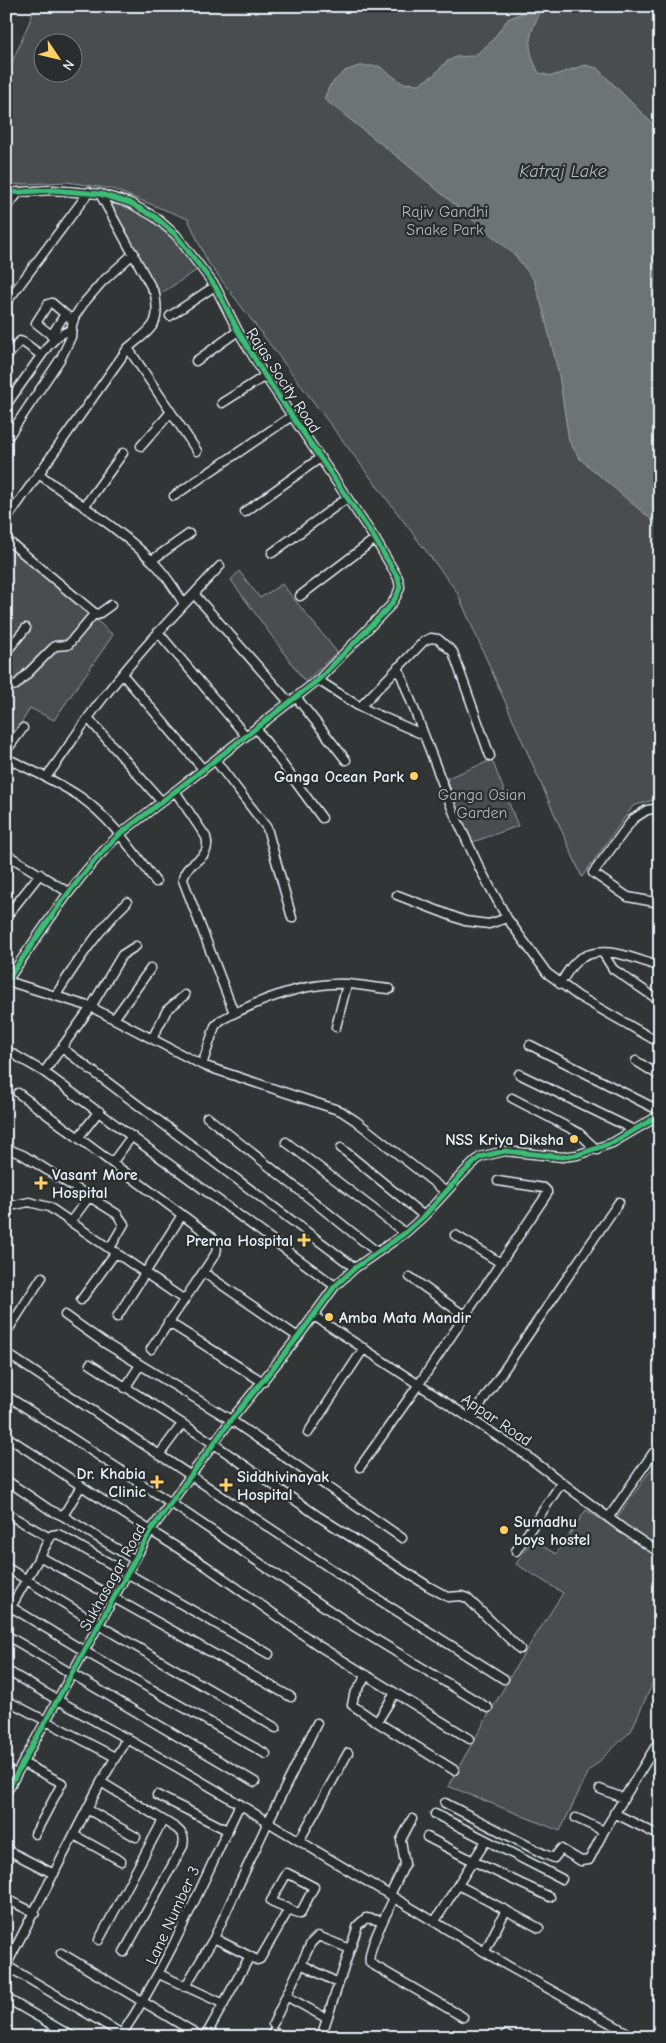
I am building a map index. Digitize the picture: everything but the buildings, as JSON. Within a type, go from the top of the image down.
[{"type":"street","name":"Rajas Socity Road","points":[[6,193],[52,190],[100,194],[130,203],[155,217],[176,235],[215,286],[238,331],[265,376],[375,539],[398,578],[400,587],[390,605],[318,680],[120,834],[99,854],[68,892],[7,982]]},
{"type":"street","points":[[6,208],[19,192]]},
{"type":"street","points":[[6,303],[89,192]]},
{"type":"street","points":[[6,520],[128,348],[151,328],[156,321],[158,311],[155,294],[100,194]]},
{"type":"street","points":[[6,440],[68,346],[72,325],[83,304],[102,282],[134,254]]},
{"type":"street","points":[[170,316],[215,286]]},
{"type":"street","points":[[53,337],[37,326],[36,322],[50,303],[65,314],[72,325]]},
{"type":"street","points":[[6,401],[9,401],[42,355],[65,314]]},
{"type":"street","points":[[53,337],[72,325]]},
{"type":"street","points":[[196,360],[238,331]]},
{"type":"street","points":[[6,358],[20,341],[42,355]]},
{"type":"street","points":[[128,348],[198,451]]},
{"type":"street","points":[[222,403],[265,376]]},
{"type":"street","points":[[141,446],[171,412]]},
{"type":"street","points":[[174,496],[292,416]]},
{"type":"street","points":[[84,507],[123,453]]},
{"type":"street","points":[[245,512],[320,458]]},
{"type":"street","points":[[38,474],[152,560],[173,586],[184,604]]},
{"type":"street","points":[[272,553],[347,498]]},
{"type":"street","points":[[152,560],[189,534]]},
{"type":"street","points":[[6,538],[97,615],[111,605]]},
{"type":"street","points":[[300,596],[375,539]]},
{"type":"street","points":[[46,777],[59,762],[88,718],[158,632],[220,566]]},
{"type":"street","points":[[194,594],[289,702]]},
{"type":"street","points":[[6,681],[12,686],[16,686],[56,646],[68,645],[95,613]]},
{"type":"street","points":[[6,652],[26,628]]},
{"type":"street","points":[[158,632],[246,736]]},
{"type":"street","points":[[360,707],[424,641],[431,638],[438,639],[453,652],[490,756]]},
{"type":"street","points":[[398,667],[454,811],[480,869],[508,918],[547,973],[560,984],[660,1043]]},
{"type":"street","points":[[123,675],[203,769]]},
{"type":"street","points":[[318,680],[360,707],[424,735]]},
{"type":"street","points":[[296,697],[346,760]]},
{"type":"street","points":[[88,718],[162,802]]},
{"type":"street","points":[[6,751],[23,728]]},
{"type":"street","points":[[256,728],[322,818]]},
{"type":"street","points":[[6,758],[46,777],[79,796],[120,834],[156,882]]},
{"type":"street","points":[[216,760],[267,828],[292,918]]},
{"type":"street","points":[[175,791],[206,836],[208,844],[204,856],[186,870],[183,880],[234,1013]]},
{"type":"street","points":[[660,808],[647,810],[633,819],[593,872],[628,897],[660,903]]},
{"type":"street","points":[[6,854],[68,892]]},
{"type":"street","points":[[6,917],[40,874]]},
{"type":"street","points":[[397,895],[465,921],[489,924],[508,918]]},
{"type":"street","points":[[56,995],[85,949],[127,902]]},
{"type":"street","points":[[44,1072],[91,1007],[122,955],[136,946]]},
{"type":"street","points":[[560,984],[582,957],[604,953],[619,954],[660,967]]},
{"type":"street","points":[[604,953],[613,969],[657,999]]},
{"type":"street","points":[[114,1019],[151,968]]},
{"type":"street","points":[[7,982],[56,995],[91,1007],[202,1065],[341,1110],[446,1192]]},
{"type":"street","points":[[336,1027],[347,984]]},
{"type":"street","points":[[202,1065],[215,1026],[221,1020],[234,1013],[286,992],[319,985],[347,984],[390,989]]},
{"type":"street","points":[[152,1039],[167,1010],[185,995]]},
{"type":"street","points":[[530,1045],[660,1110]]},
{"type":"street","points":[[62,1048],[355,1268]]},
{"type":"street","points":[[6,1050],[44,1072],[335,1286]]},
{"type":"street","points":[[636,1061],[660,1076]]},
{"type":"street","points":[[519,1074],[634,1130]]},
{"type":"street","points":[[18,1093],[182,1215],[216,1243],[216,1253],[151,1348]]},
{"type":"street","points":[[512,1098],[579,1133],[597,1150]]},
{"type":"street","points":[[78,1138],[99,1112]]},
{"type":"street","name":"Sukhasagar Road","points":[[6,1793],[151,1530],[231,1420],[298,1337],[335,1286],[355,1268],[405,1233],[424,1216],[480,1157],[493,1152],[515,1151],[562,1157],[577,1155],[597,1150],[612,1143],[660,1115]]},
{"type":"street","points":[[207,1117],[378,1252]]},
{"type":"street","points":[[112,1163],[132,1136]]},
{"type":"street","points":[[286,1142],[405,1233]]},
{"type":"street","points":[[6,1148],[22,1155],[116,1214],[124,1224],[113,1250],[81,1300]]},
{"type":"street","points":[[341,1148],[424,1216]]},
{"type":"street","points":[[360,1467],[419,1384],[547,1194],[544,1188],[498,1181]]},
{"type":"street","points":[[71,1221],[89,1197]]},
{"type":"street","points":[[471,1418],[619,1202]]},
{"type":"street","points":[[6,1207],[18,1203],[38,1204],[49,1207],[183,1299]]},
{"type":"street","points":[[117,1317],[182,1215]]},
{"type":"street","points":[[455,1235],[501,1263]]},
{"type":"street","points":[[203,1272],[298,1337]]},
{"type":"street","points":[[6,1333],[42,1277]]},
{"type":"street","points":[[410,1277],[465,1316]]},
{"type":"street","points":[[65,1315],[140,1365],[231,1420],[402,1538]]},
{"type":"street","name":"Appar Road","points":[[314,1316],[471,1418],[660,1553]]},
{"type":"street","points":[[168,1322],[263,1382]]},
{"type":"street","points":[[308,1433],[364,1348]]},
{"type":"street","points":[[6,1353],[377,1599],[504,1679]]},
{"type":"street","points":[[90,1364],[214,1444],[318,1516],[428,1586],[448,1597],[461,1596],[467,1598],[520,1649]]},
{"type":"street","points":[[126,1388],[140,1365]]},
{"type":"street","points":[[6,1395],[171,1503],[347,1622],[488,1708]]},
{"type":"street","points":[[160,1455],[182,1424]]},
{"type":"street","points":[[6,1436],[151,1530],[319,1646],[470,1740]]},
{"type":"street","points":[[609,1517],[653,1453]]},
{"type":"street","points":[[6,1480],[50,1510],[135,1560]]},
{"type":"street","points":[[516,1551],[562,1482]]},
{"type":"street","points":[[63,1516],[81,1486]]},
{"type":"street","points":[[6,1513],[50,1538]]},
{"type":"street","points":[[6,1616],[50,1538],[58,1534],[269,1654]]},
{"type":"street","points":[[39,1556],[291,1697]]},
{"type":"street","points":[[6,1567],[99,1625],[276,1728]]},
{"type":"street","points":[[11,1607],[84,1651],[266,1754]]},
{"type":"street","points":[[6,1635],[254,1782]]},
{"type":"street","points":[[6,1670],[57,1701],[127,1738],[240,1804],[392,1897],[635,2037]]},
{"type":"street","points":[[367,1675],[354,1695],[352,1705],[454,1770]]},
{"type":"street","points":[[377,1722],[395,1693]]},
{"type":"street","points":[[6,1700],[45,1722],[116,1757]]},
{"type":"street","points":[[185,1987],[214,1938],[317,1723]]},
{"type":"street","points":[[124,2035],[6,1966],[101,1782],[127,1738]]},
{"type":"street","points":[[445,1803],[554,1858],[561,1848],[581,1861],[589,1860],[614,1813],[660,1739]]},
{"type":"street","points":[[299,1841],[348,1753]]},
{"type":"street","points":[[23,1762],[62,1784],[35,1834]]},
{"type":"street","points":[[6,1768],[16,1774]]},
{"type":"street","points":[[101,1782],[163,1820],[183,1834],[184,1839],[183,1846],[124,1952]]},
{"type":"street","points":[[600,1788],[623,1798]]},
{"type":"street","points":[[157,1795],[227,1830]]},
{"type":"street","name":"Lane Number 3","points":[[124,2035],[159,1974],[240,1804]]},
{"type":"street","points":[[87,1809],[136,1837]]},
{"type":"street","points":[[614,1813],[660,1836]]},
{"type":"street","points":[[435,1814],[562,1878]]},
{"type":"street","points":[[576,1818],[604,1831]]},
{"type":"street","points":[[412,1819],[401,1840],[405,1864],[370,1956],[370,1963],[463,2017]]},
{"type":"street","points":[[99,1940],[163,1820]]},
{"type":"street","points":[[74,1835],[121,1861]]},
{"type":"street","points":[[427,1837],[473,1861],[550,1896]]},
{"type":"street","points":[[435,1921],[486,1841]]},
{"type":"street","points":[[11,1852],[54,1874]]},
{"type":"street","points":[[287,1873],[314,1887],[300,1914],[289,1908],[272,1901],[287,1873]]},
{"type":"street","points":[[458,1885],[539,1928]]},
{"type":"street","points":[[6,1899],[35,1912]]},
{"type":"street","points":[[214,1938],[257,1960],[263,1957],[289,1908]]},
{"type":"street","points":[[485,1951],[506,1910]]},
{"type":"street","points":[[321,2037],[361,1920],[371,1918],[383,1921]]},
{"type":"street","points":[[286,2037],[273,2028],[311,1943],[318,1936],[350,1949]]},
{"type":"street","points":[[61,1953],[204,2037],[250,1956]]},
{"type":"street","points":[[301,1964],[338,1983]]},
{"type":"street","points":[[159,1974],[224,2004]]},
{"type":"street","points":[[286,1996],[326,2018]]},
{"type":"street","points":[[6,1998],[73,2037]]},
{"type":"green space","name":"Rajiv Gandhi Snake Park","points":[[36,6],[660,6],[660,798],[633,806],[582,877],[457,592],[207,261],[188,219],[112,189],[67,182],[6,185],[6,77]]},
{"type":"green space","points":[[111,204],[134,207],[154,218],[171,233],[200,268],[157,296],[119,226],[121,224]]},
{"type":"green space","points":[[7,539],[113,635],[54,720],[30,708],[6,750]]},
{"type":"green space","points":[[239,571],[260,598],[282,584],[337,652],[305,682],[231,580]]},
{"type":"green space","name":"Ganga Osian Garden","points":[[492,760],[518,826],[473,842],[458,811],[447,778]]},
{"type":"green space","points":[[660,1457],[660,1667],[631,1731],[589,1771],[560,1831],[448,1786],[518,1663],[563,1593],[516,1564],[532,1540],[556,1554],[586,1510],[611,1526]]},
{"type":"water","name":"Katraj Lake","points":[[539,6],[544,6],[532,31],[530,46],[534,63],[539,73],[552,76],[585,65],[597,68],[660,131],[660,527],[580,459],[569,441],[559,375],[543,310],[534,280],[515,255],[399,158],[324,99],[330,85],[345,71],[359,66],[379,66],[402,83],[419,84],[434,75],[446,62],[456,57],[474,56],[491,42],[508,19]]},
{"type":"cycle path","points":[[6,193],[52,190],[100,194],[130,203],[155,217],[176,235],[215,286],[238,331],[265,376],[375,539],[398,578],[400,587],[391,605],[318,680],[120,834],[74,886],[6,982]]},
{"type":"cycle path","points":[[6,1793],[151,1530],[231,1420],[298,1337],[335,1286],[355,1268],[405,1233],[424,1216],[480,1157],[505,1151],[562,1157],[577,1155],[612,1143],[660,1115]]},
{"type":"place","name":"Ganga Ocean Park","points":[[414,776]]},
{"type":"place","name":"NSS Kriya Diksha","points":[[574,1139]]},
{"type":"place","name":"Vasant More Hospital","points":[[41,1183]]},
{"type":"place","name":"Prerna Hospital","points":[[304,1240]]},
{"type":"place","name":"Amba Mata Mandir","points":[[329,1317]]},
{"type":"place","name":"Dr. Khabia Clinic","points":[[157,1482]]},
{"type":"place","name":"Siddhivinayak Hospital","points":[[226,1485]]},
{"type":"place","name":"Sumadhu boys hostel","points":[[504,1530]]}]
